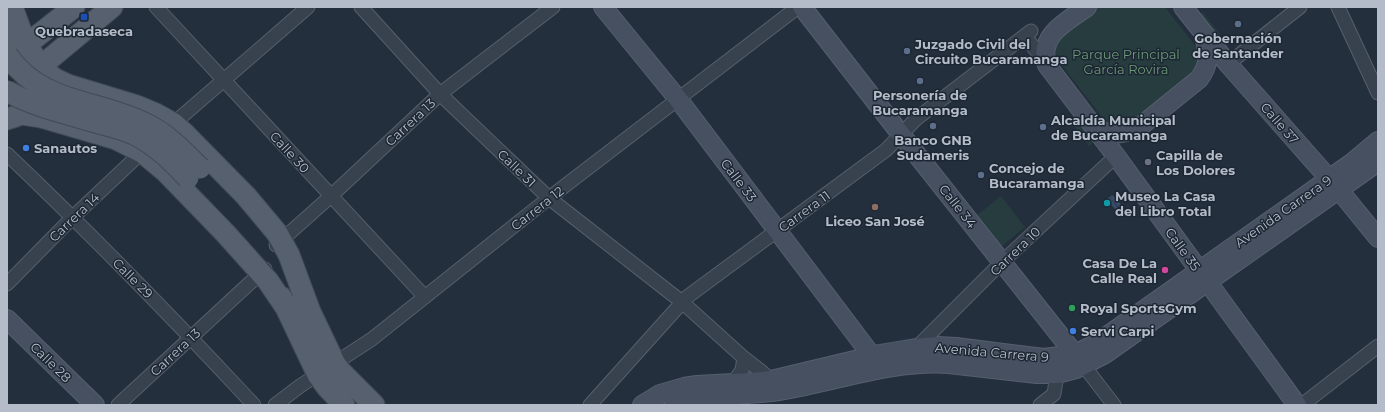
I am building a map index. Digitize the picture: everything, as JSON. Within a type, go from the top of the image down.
[{"type":"main road","points":[[11,118],[31,105],[38,94],[41,80],[40,67],[34,55],[26,45],[12,7]]},
{"type":"main road","points":[[26,45],[74,7]]},
{"type":"main road","points":[[40,67],[112,7]]},
{"type":"main road","name":"Calle 33","points":[[603,7],[678,99],[872,356]]},
{"type":"main road","name":"Calle 34","points":[[802,7],[901,135],[1080,360]]},
{"type":"main road","points":[[1047,65],[1044,57],[1044,50],[1049,38],[1072,13],[1087,7]]},
{"type":"main road","name":"Calle 37","points":[[1182,7],[1228,64],[1334,185],[1378,238]]},
{"type":"main road","points":[[1095,129],[1118,134],[1132,131],[1142,125],[1199,79],[1206,70],[1208,63],[1207,48],[1203,33]]},
{"type":"main road","points":[[7,36],[26,45]]},
{"type":"main road","points":[[7,55],[21,72],[31,81],[43,88],[74,101],[109,110],[148,124],[177,145],[194,173],[249,240],[277,293],[326,369],[342,372],[374,405]]},
{"type":"main road","name":"Calle 35","points":[[1047,65],[1116,156],[1296,405]]},
{"type":"main road","points":[[40,67],[55,79],[68,85],[137,106],[156,114],[173,124],[185,134],[262,213],[278,243]]},
{"type":"main road","points":[[7,91],[48,108],[132,133],[147,141],[194,173],[278,243],[290,256],[309,309],[326,348],[326,369],[330,390],[344,405]]},
{"type":"main road","points":[[11,118],[41,117],[116,139],[142,152],[166,172],[226,234],[264,270]]},
{"type":"main road","name":"Avenida Carrera 9","points":[[1334,185],[1353,162],[1378,141]]},
{"type":"main road","name":"Avenida Carrera 9","points":[[642,405],[660,394],[684,388],[733,383],[776,385],[872,356],[916,348],[937,346],[956,347],[1044,358],[1080,360],[1105,354],[1203,276],[1334,185],[1378,162]]},
{"type":"main road","name":"Calle 28","points":[[7,319],[95,405]]},
{"type":"main road","name":"Avenida Carrera 9","points":[[674,405],[688,401],[776,385],[919,364],[949,364],[1037,374],[1057,374],[1069,372],[1080,360]]},
{"type":"street","name":"Calle 30","points":[[156,7],[425,297]]},
{"type":"street","points":[[173,124],[308,7]]},
{"type":"street","name":"Calle 31","points":[[361,7],[440,94],[549,198],[682,302],[776,385]]},
{"type":"street","name":"Carrera 13","points":[[278,243],[331,196],[440,94],[553,7]]},
{"type":"street","name":"Carrera 12","points":[[275,405],[300,386],[368,342],[549,198],[798,7]]},
{"type":"street","points":[[1228,64],[1300,7]]},
{"type":"street","points":[[1338,7],[1378,93]]},
{"type":"street","name":"Carrera 11","points":[[590,405],[682,302],[692,293],[886,150],[916,119],[1028,34]]},
{"type":"street","name":"Calle 35","points":[[1028,34],[1047,65]]},
{"type":"street","name":"Carrera 14","points":[[7,284],[73,217],[142,152]]},
{"type":"street","name":"Calle 29","points":[[7,154],[73,217],[191,337],[254,405]]},
{"type":"street","name":"Carrera 10","points":[[916,348],[1002,262],[1116,156]]},
{"type":"street","name":"Carrera 13","points":[[118,405],[264,270]]},
{"type":"street","points":[[1302,405],[1378,346]]},
{"type":"street","points":[[733,383],[742,370],[744,358]]},
{"type":"street","name":"Calle 34","points":[[1080,360],[1114,405]]},
{"type":"street","points":[[1040,405],[1054,394],[1057,374]]},
{"type":"green space","name":"Parque Principal García Rovira","points":[[1099,7],[1165,7],[1200,52],[1201,68],[1133,125],[1124,127],[1107,124],[1058,60],[1056,46],[1060,37],[1082,18]]},
{"type":"green space","points":[[1203,12],[1228,45],[1225,47],[1200,14]]},
{"type":"green space","points":[[1079,122],[1094,142],[1089,146],[1074,126]]},
{"type":"green space","points":[[1001,196],[1025,227],[1001,247],[976,216]]},
{"type":"waterway","points":[[1112,197],[1119,205]]},
{"type":"waterway","points":[[1109,199],[1116,208]]},
{"type":"place","name":"Quebradaseca","points":[[84,17]]},
{"type":"place","name":"Gobernación de Santander","points":[[1238,24]]},
{"type":"place","name":"Juzgado Civil del Circuito Bucaramanga","points":[[907,51]]},
{"type":"place","name":"Personería de Bucaramanga","points":[[920,81]]},
{"type":"place","name":"Banco GNB Sudameris","points":[[933,126]]},
{"type":"place","name":"Alcaldía Municipal de Bucaramanga","points":[[1043,127]]},
{"type":"place","name":"Sanautos","points":[[26,148]]},
{"type":"place","name":"Capilla de Los Dolores","points":[[1148,162]]},
{"type":"place","name":"Concejo de Bucaramanga","points":[[981,175]]},
{"type":"place","name":"Museo La Casa del Libro Total","points":[[1107,203]]},
{"type":"place","name":"Liceo San José","points":[[875,207]]},
{"type":"place","name":"Casa De La Calle Real","points":[[1165,270]]},
{"type":"place","name":"Royal SportsGym","points":[[1072,308]]},
{"type":"place","name":"Servi Carpi","points":[[1073,331]]}]
